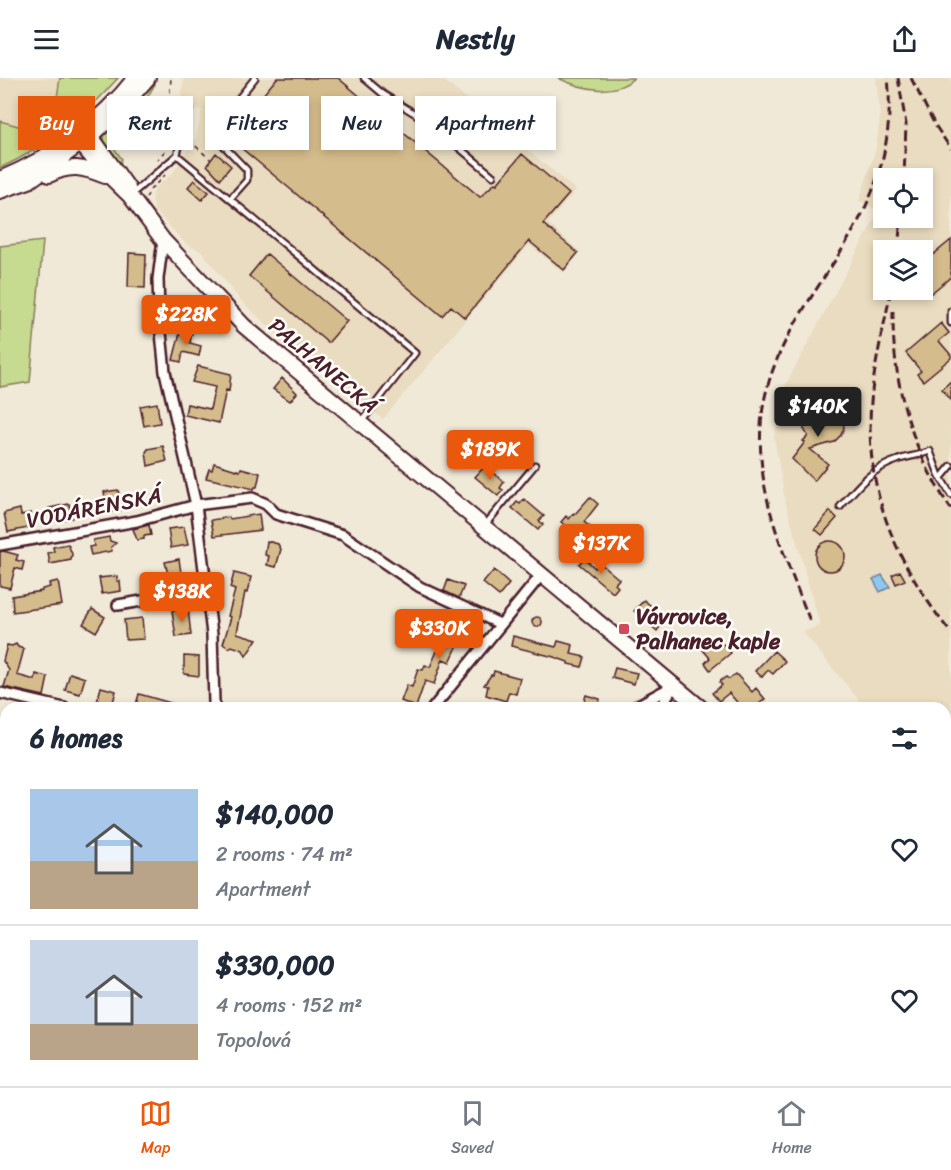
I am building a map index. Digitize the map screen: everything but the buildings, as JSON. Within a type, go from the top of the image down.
[{"type":"street","points":[[95,123],[135,78]]},
{"type":"street","points":[[95,128],[119,111],[148,78]]},
{"type":"street","name":"PALHANECKÁ","points":[[95,149],[127,185],[130,196]]},
{"type":"street","points":[[0,178],[57,150]]},
{"type":"street","points":[[30,180],[66,150]]},
{"type":"street","name":"PALHANECKÁ","points":[[92,150],[111,179],[130,196],[163,240],[244,326],[694,702]]},
{"type":"street","points":[[0,191],[68,167],[89,170],[111,179]]},
{"type":"street","name":"VODÁRENSKÁ","points":[[163,240],[158,279],[165,372],[196,505],[212,634],[214,702]]},
{"type":"street","name":"VODÁRENSKÁ","points":[[0,544],[137,520],[196,505],[252,498],[266,504],[276,514],[343,535],[420,587],[500,624]]},
{"type":"street","points":[[438,702],[542,574]]},
{"type":"street","points":[[118,605],[207,590]]},
{"type":"street","points":[[644,702],[675,685]]},
{"type":"street","points":[[664,702],[675,685]]},
{"type":"street","points":[[0,693],[38,702]]},
{"type":"lane","points":[[230,200],[247,180],[247,170],[221,143],[217,130],[222,119],[255,78]]},
{"type":"lane","points":[[364,78],[383,94],[427,121],[493,176]]},
{"type":"lane","points":[[130,196],[177,155],[178,150]]},
{"type":"lane","points":[[177,155],[415,353],[360,422]]},
{"type":"lane","points":[[951,311],[951,323]]},
{"type":"lane","points":[[840,507],[869,474],[898,460],[930,451],[951,495]]},
{"type":"lane","points":[[484,526],[535,465]]},
{"type":"lane","points":[[941,478],[951,466]]},
{"type":"path","points":[[146,203],[150,190],[166,176],[156,161],[165,151],[171,78]]},
{"type":"shaded area","points":[[0,78],[60,78],[57,96],[18,96],[18,126],[0,121]]},
{"type":"shaded area","points":[[184,78],[441,78],[463,96],[415,96],[415,150],[528,150],[576,190],[548,223],[580,252],[564,273],[529,245],[383,419],[297,352],[241,301],[202,252],[186,244],[154,210],[152,198],[155,188],[172,174],[188,150],[193,150],[193,142],[202,110],[193,108],[193,96],[181,96]]},
{"type":"shaded area","points":[[876,78],[951,78],[951,702],[860,702],[803,632],[820,625],[785,500],[774,437],[785,386],[873,222],[873,228],[933,228],[933,168],[873,168],[873,208],[859,201],[876,148],[880,117]]},
{"type":"green space","points":[[60,78],[118,78],[95,102],[95,96],[57,96]]},
{"type":"green space","points":[[558,78],[634,78],[617,88],[597,89]]},
{"type":"green space","points":[[148,80],[155,84],[148,96],[134,96]]},
{"type":"green space","points":[[0,121],[18,126],[18,150],[33,150],[0,168]]},
{"type":"green space","points":[[107,128],[107,148],[104,139]]},
{"type":"green space","points":[[115,150],[122,159],[120,163],[117,164],[108,151]]},
{"type":"green space","points":[[43,241],[30,382],[0,387],[0,246]]},
{"type":"water","points":[[882,575],[890,587],[880,592],[873,579]]},
{"type":"railway","points":[[810,621],[781,546],[766,495],[760,442],[762,415],[767,387],[788,336],[860,218],[875,185],[885,150],[889,115],[888,78]]},
{"type":"railway","points":[[898,78],[906,124],[904,168]]},
{"type":"railway","points":[[911,78],[935,125],[951,149]]},
{"type":"railway","points":[[899,240],[900,228]]},
{"type":"railway","points":[[889,300],[872,388],[870,435],[873,467],[879,497],[900,554],[915,581],[951,633]]},
{"type":"railway","points":[[893,311],[896,364],[907,414],[925,463],[951,509]]},
{"type":"place","name":"Vávrovice, Palhanec kaple","points":[[624,629]]}]
